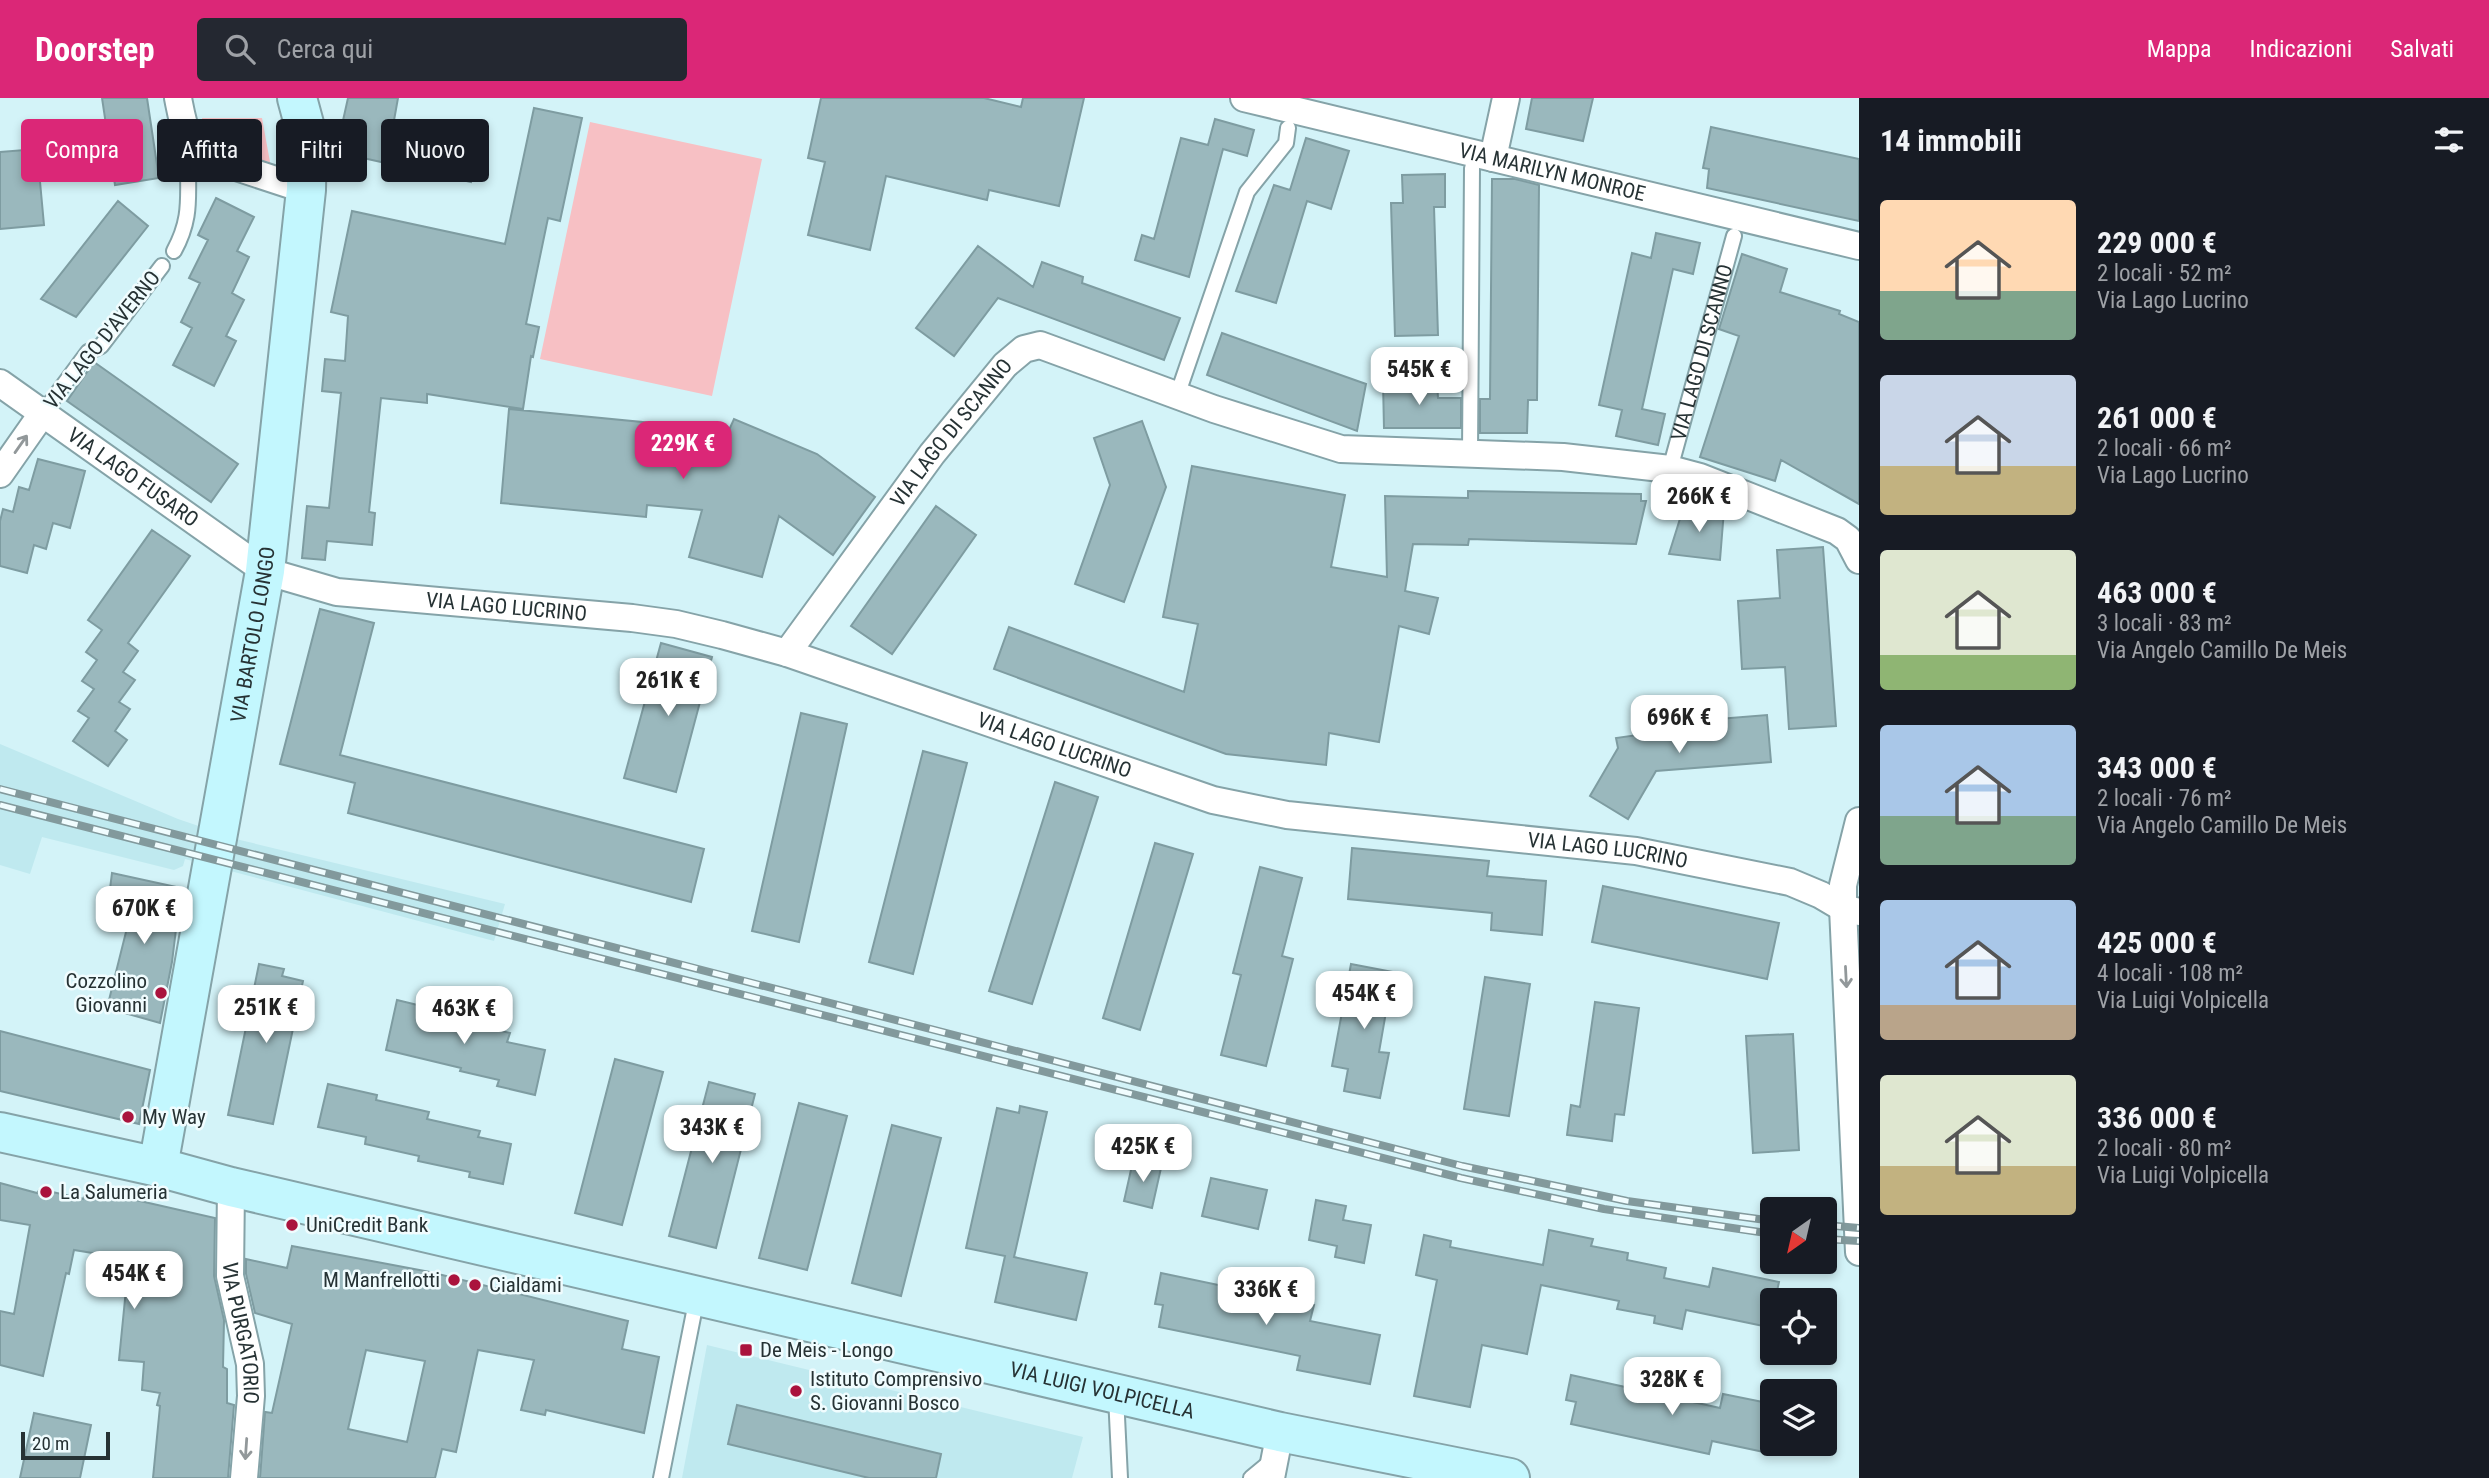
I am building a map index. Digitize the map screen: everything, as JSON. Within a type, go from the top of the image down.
[{"type":"street","name":"VIA LAGO D'AVERNO","points":[[178,98],[183,119]]},
{"type":"street","name":"VIA BARTOLO LONGO","points":[[297,98],[303,119]]},
{"type":"street","points":[[310,119],[315,98]]},
{"type":"street","name":"VIA MARILYN MONROE","points":[[1244,98],[1483,163],[1859,246]]},
{"type":"street","points":[[1483,163],[1506,98]]},
{"type":"street","points":[[262,175],[306,190]]},
{"type":"street","name":"VIA BARTOLO LONGO","points":[[158,1167],[265,571],[306,182]]},
{"type":"street","name":"VIA LAGO DI SCANNO","points":[[786,653],[932,454],[1005,365],[1024,349],[1040,345],[1177,396],[1341,449],[1563,457],[1670,469],[1700,477],[1818,522],[1848,539],[1857,548]]},
{"type":"street","name":"VIA LAGO FUSARO","points":[[0,383],[265,571]]},
{"type":"street","points":[[0,474],[42,414]]},
{"type":"street","name":"VIA LAGO LUCRINO","points":[[265,571],[337,592],[676,624],[786,653],[1213,800],[1287,815],[1645,852],[1790,881],[1851,910]]},
{"type":"street","points":[[1859,821],[1843,885],[1851,910],[1859,1252]]},
{"type":"street","name":"VIA LUIGI VOLPICELLA","points":[[0,1132],[1115,1392],[1276,1456],[1510,1478]]},
{"type":"street","name":"VIA PURGATORIO","points":[[231,1187],[230,1276],[250,1364],[251,1396],[244,1478]]},
{"type":"lane","points":[[1177,396],[1247,192],[1286,143],[1288,128]]},
{"type":"lane","points":[[1471,454],[1483,163]]},
{"type":"lane","name":"VIA LAGO D'AVERNO","points":[[174,251],[187,218],[189,182]]},
{"type":"lane","name":"VIA LAGO DI SCANNO","points":[[1670,469],[1734,236]]},
{"type":"lane","name":"VIA LAGO D'AVERNO","points":[[42,414],[88,352],[101,346],[162,266]]},
{"type":"lane","points":[[661,1478],[697,1296]]},
{"type":"lane","points":[[1115,1392],[1120,1478]]},
{"type":"lane","points":[[1251,1478],[1276,1456]]},
{"type":"shaded area","points":[[262,118],[270,162],[262,160],[262,119],[202,119]]},
{"type":"shaded area","points":[[590,122],[762,159],[712,396],[540,359]]},
{"type":"shaded area","points":[[0,744],[178,819],[240,840],[505,904],[494,941],[185,859],[183,866],[174,870],[42,837],[30,874],[0,865]]},
{"type":"shaded area","name":"Istituto Comprensivo S. Giovanni Bosco","points":[[707,1345],[1083,1437],[1072,1478],[682,1478]]},
{"type":"building","points":[[102,98],[147,98],[157,178],[143,181],[143,119],[105,119]]},
{"type":"building","points":[[348,98],[398,98],[394,119],[381,119],[381,162],[367,159],[367,119],[343,119]]},
{"type":"building","points":[[821,98],[984,98],[1021,107],[1023,98],[1084,98],[1059,206],[989,190],[987,200],[886,176],[870,250],[808,235],[825,162],[808,158]]},
{"type":"building","points":[[1532,98],[1593,98],[1583,141],[1526,129]]},
{"type":"building","points":[[534,108],[582,118],[560,221],[548,218],[526,324],[539,327],[533,357],[531,356],[523,409],[427,394],[427,403],[381,398],[369,512],[375,513],[372,545],[327,541],[325,560],[302,558],[307,506],[329,508],[341,393],[322,391],[325,359],[345,361],[348,316],[331,312],[352,211],[505,244]]},
{"type":"building","points":[[1215,119],[1254,130],[1247,156],[1223,149],[1189,277],[1135,260],[1142,235],[1154,239],[1181,138],[1208,145]]},
{"type":"building","points":[[1711,127],[1859,159],[1859,221],[1707,188],[1709,169],[1703,168]]},
{"type":"building","points":[[1306,138],[1349,151],[1331,209],[1307,201],[1276,303],[1236,291],[1274,185],[1290,190]]},
{"type":"building","points":[[21,150],[21,182],[40,182],[44,225],[0,229],[0,152]]},
{"type":"building","points":[[1445,174],[1445,207],[1434,207],[1438,335],[1395,336],[1391,203],[1403,203],[1402,175]]},
{"type":"building","points":[[1492,179],[1515,179],[1539,185],[1537,400],[1528,400],[1527,433],[1480,433],[1480,399],[1490,399]]},
{"type":"building","points":[[216,198],[254,217],[237,251],[249,257],[232,293],[244,300],[226,336],[236,341],[214,386],[173,365],[192,328],[181,322],[200,283],[189,278],[208,240],[198,235]]},
{"type":"building","points":[[118,201],[148,226],[76,317],[41,299]]},
{"type":"building","points":[[1656,233],[1700,243],[1693,274],[1673,269],[1642,409],[1665,414],[1658,445],[1616,436],[1622,410],[1599,405],[1632,253],[1651,258]]},
{"type":"building","points":[[978,246],[1033,287],[1042,262],[1083,277],[1082,283],[1180,318],[1164,360],[998,298],[954,356],[916,328]]},
{"type":"building","points":[[1742,254],[1787,269],[1780,292],[1840,311],[1839,314],[1859,322],[1859,504],[1781,460],[1775,481],[1700,457],[1739,336],[1719,329]]},
{"type":"building","points":[[1222,333],[1366,384],[1357,431],[1207,375]]},
{"type":"building","points":[[94,362],[238,464],[211,502],[67,401]]},
{"type":"building","points":[[1437,381],[1438,398],[1461,398],[1461,428],[1384,428],[1383,382]]},
{"type":"building","points":[[509,409],[652,423],[651,432],[725,439],[734,419],[817,454],[875,497],[833,555],[779,516],[762,577],[689,557],[702,510],[647,505],[646,517],[501,503]]},
{"type":"building","points":[[1142,421],[1166,487],[1124,602],[1075,584],[1110,485],[1094,438]]},
{"type":"building","points":[[38,459],[85,471],[70,528],[53,523],[46,549],[34,545],[27,573],[0,566],[0,521],[3,509],[13,512],[19,487],[29,490]]},
{"type":"building","points":[[1192,466],[1345,495],[1331,567],[1387,577],[1385,496],[1468,498],[1468,491],[1641,494],[1641,501],[1646,501],[1636,544],[1469,539],[1468,545],[1413,544],[1405,591],[1438,598],[1429,634],[1399,626],[1379,742],[1329,733],[1326,765],[1226,754],[994,669],[1009,627],[1184,692],[1198,624],[1163,617]]},
{"type":"building","points":[[936,506],[976,535],[892,654],[851,626]]},
{"type":"building","points":[[1684,506],[1724,510],[1720,560],[1669,554]]},
{"type":"building","points":[[152,530],[190,556],[128,643],[138,651],[123,672],[135,680],[119,702],[130,709],[115,731],[127,740],[108,766],[73,741],[89,718],[78,711],[94,689],[82,681],[97,660],[86,652],[102,630],[88,620]]},
{"type":"building","points":[[1823,547],[1836,726],[1789,729],[1785,667],[1742,669],[1738,601],[1780,598],[1777,550]]},
{"type":"building","points":[[320,609],[374,623],[340,755],[704,849],[691,902],[348,813],[355,783],[280,764]]},
{"type":"building","points":[[661,643],[712,657],[676,792],[624,778]]},
{"type":"building","points":[[801,713],[847,724],[799,942],[752,931]]},
{"type":"building","points":[[1767,715],[1771,762],[1656,771],[1628,819],[1590,796],[1618,748],[1616,738],[1645,734],[1644,725]]},
{"type":"building","points":[[923,751],[967,763],[913,974],[869,962]]},
{"type":"building","points":[[1055,782],[1098,797],[1032,1004],[989,991]]},
{"type":"building","points":[[1155,843],[1193,854],[1140,1030],[1103,1018]]},
{"type":"building","points":[[1352,848],[1489,861],[1487,876],[1546,881],[1542,935],[1491,930],[1492,913],[1348,899]]},
{"type":"building","points":[[1260,867],[1302,878],[1282,956],[1293,959],[1266,1066],[1221,1055],[1241,975],[1233,973]]},
{"type":"building","points":[[112,873],[181,888],[172,962],[160,1023],[107,1008],[131,912],[108,905]]},
{"type":"building","points":[[1603,886],[1779,923],[1767,979],[1592,942]]},
{"type":"building","points":[[259,964],[284,969],[282,976],[303,981],[273,1124],[228,1115]]},
{"type":"building","points":[[1351,964],[1393,972],[1379,1052],[1389,1053],[1380,1098],[1344,1091],[1348,1069],[1332,1066]]},
{"type":"building","points":[[1485,977],[1530,984],[1509,1116],[1464,1109]]},
{"type":"building","points":[[397,1000],[471,1018],[470,1024],[510,1033],[507,1042],[545,1050],[535,1095],[497,1086],[499,1080],[460,1071],[461,1068],[386,1050]]},
{"type":"building","points":[[1595,1002],[1639,1008],[1624,1115],[1615,1114],[1612,1141],[1567,1135],[1571,1105],[1580,1107]]},
{"type":"building","points":[[0,1031],[150,1070],[139,1124],[0,1091]]},
{"type":"building","points":[[1793,1034],[1799,1150],[1753,1153],[1746,1036]]},
{"type":"building","points":[[615,1059],[663,1072],[622,1225],[575,1213]]},
{"type":"building","points":[[709,1082],[755,1094],[716,1248],[669,1236]]},
{"type":"building","points":[[328,1084],[377,1095],[376,1100],[429,1112],[427,1119],[480,1131],[478,1137],[511,1144],[503,1184],[469,1177],[470,1172],[418,1161],[419,1156],[365,1144],[366,1137],[318,1127]]},
{"type":"building","points":[[799,1103],[847,1116],[807,1270],[759,1258]]},
{"type":"building","points":[[1020,1106],[1047,1112],[1014,1257],[1087,1273],[1076,1320],[995,1302],[1005,1256],[966,1248],[997,1108],[1019,1113]]},
{"type":"building","points":[[892,1125],[941,1138],[901,1296],[852,1283]]},
{"type":"building","points":[[1133,1161],[1161,1168],[1152,1208],[1124,1201]]},
{"type":"building","points":[[1211,1178],[1267,1190],[1258,1229],[1202,1216]]},
{"type":"building","points":[[0,1183],[37,1193],[40,1189],[83,1199],[87,1189],[215,1218],[214,1276],[224,1320],[223,1367],[227,1369],[227,1403],[234,1405],[228,1478],[153,1478],[160,1393],[142,1390],[144,1362],[119,1360],[129,1259],[74,1250],[69,1274],[66,1273],[43,1376],[0,1365],[0,1311],[14,1314],[30,1225],[0,1220]]},
{"type":"building","points":[[1316,1200],[1346,1206],[1343,1220],[1371,1225],[1364,1263],[1335,1257],[1337,1246],[1309,1240]]},
{"type":"building","points":[[1549,1230],[1593,1239],[1591,1246],[1628,1253],[1627,1260],[1666,1268],[1664,1278],[1709,1287],[1713,1268],[1779,1282],[1778,1288],[1760,1288],[1760,1325],[1686,1310],[1682,1329],[1654,1323],[1655,1316],[1617,1309],[1619,1301],[1541,1285],[1527,1354],[1482,1345],[1470,1407],[1414,1396],[1437,1280],[1416,1275],[1424,1235],[1451,1241],[1450,1247],[1543,1265]]},
{"type":"building","points":[[292,1246],[430,1272],[628,1321],[622,1349],[659,1357],[644,1433],[546,1410],[545,1415],[521,1410],[534,1360],[478,1350],[456,1452],[442,1449],[435,1478],[260,1478],[265,1412],[272,1413],[292,1324],[255,1313],[246,1274],[246,1259],[287,1268]],"holes":[[[366,1350],[425,1361],[407,1442],[348,1429]]]},
{"type":"building","points":[[1161,1273],[1314,1305],[1310,1321],[1380,1335],[1370,1384],[1297,1370],[1300,1356],[1159,1327],[1163,1305],[1155,1304]]},
{"type":"building","points":[[1571,1375],[1720,1408],[1723,1394],[1760,1401],[1760,1451],[1712,1441],[1709,1454],[1571,1424],[1576,1402],[1566,1400]]},
{"type":"building","points":[[737,1405],[941,1454],[936,1478],[869,1478],[728,1444]]},
{"type":"building","points":[[34,1413],[91,1425],[80,1478],[20,1478]]},
{"type":"railway","points":[[0,789],[1462,1166],[1627,1201],[1760,1219]]},
{"type":"railway","points":[[0,805],[1461,1178],[1604,1209],[1760,1232]]},
{"type":"railway","points":[[1838,1226],[1859,1228]]},
{"type":"railway","points":[[1838,1240],[1859,1241]]},
{"type":"place","name":"Cozzolino Giovanni","points":[[161,993]]},
{"type":"place","name":"My Way","points":[[128,1117]]},
{"type":"place","name":"La Salumeria","points":[[46,1192]]},
{"type":"place","name":"UniCredit Bank","points":[[292,1225]]},
{"type":"place","name":"M Manfrellotti","points":[[454,1280]]},
{"type":"place","name":"Cialdami","points":[[475,1285]]},
{"type":"place","name":"De Meis - Longo","points":[[746,1350]]},
{"type":"place","name":"Istituto Comprensivo S. Giovanni Bosco","points":[[796,1391]]}]
